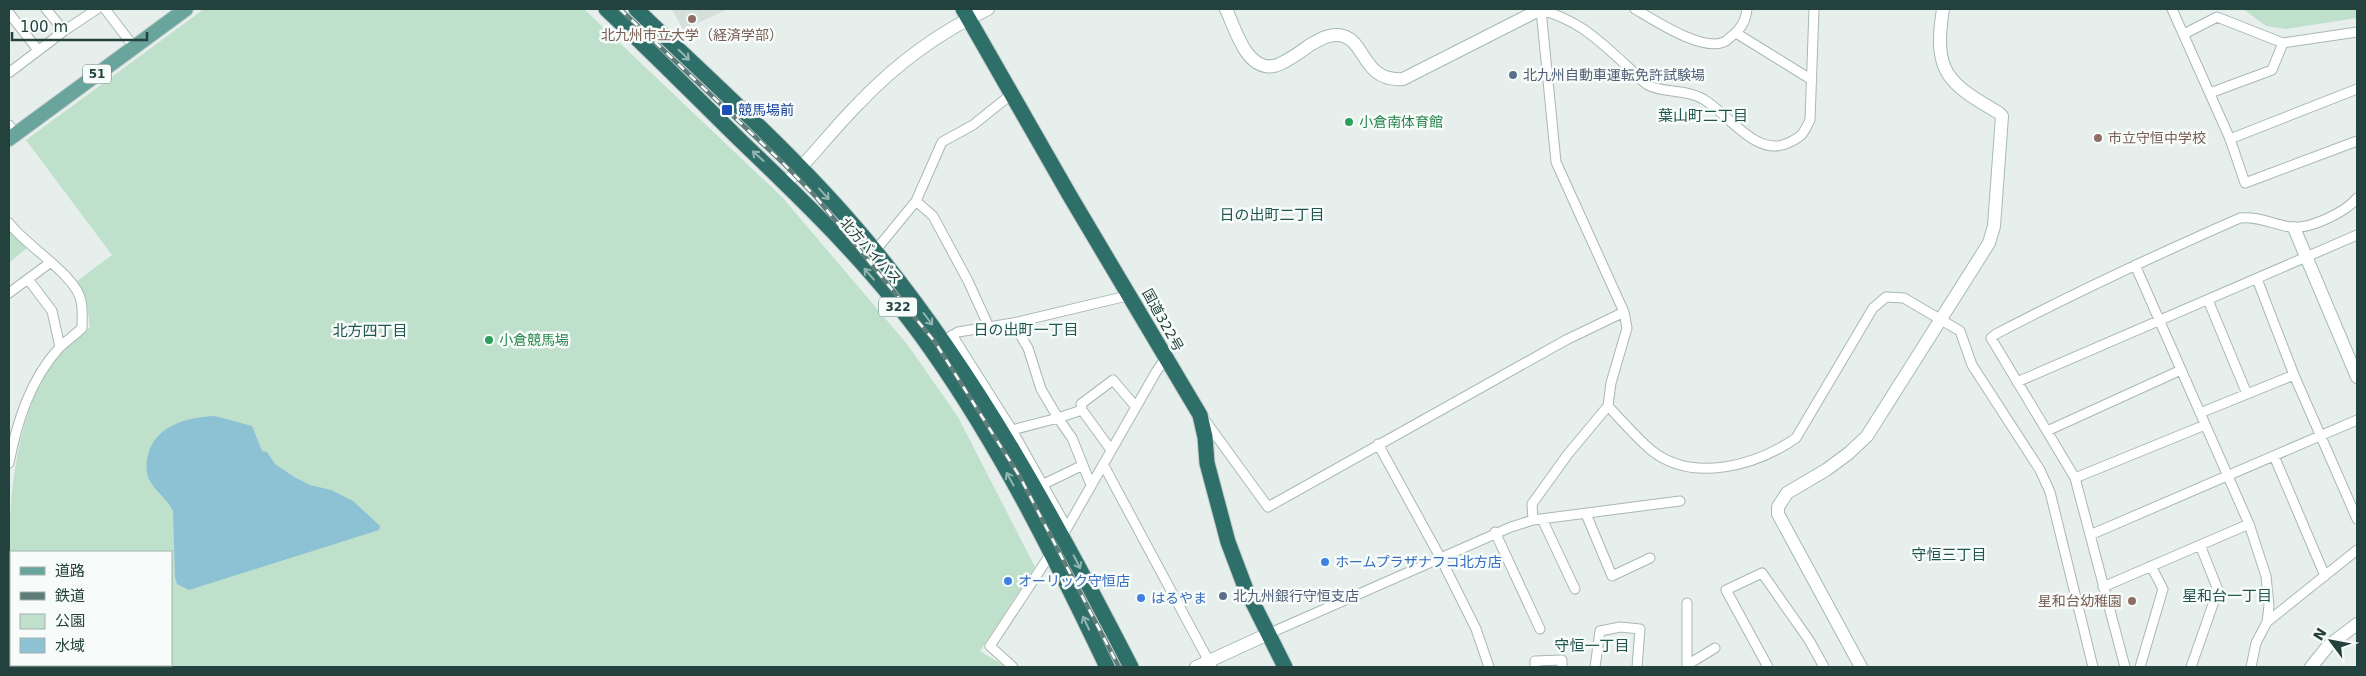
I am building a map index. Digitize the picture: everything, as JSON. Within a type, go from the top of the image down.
[{"type":"highway","name":"北方バイパス","points":[[606,9],[787,182],[891,299],[930,347],[995,451],[1107,667]]},
{"type":"highway","name":"北方バイパス","points":[[636,9],[801,168],[876,251],[948,337],[1010,444],[1065,532],[1131,667]]},
{"type":"highway","name":"国道322号","points":[[966,14],[1013,93],[1070,196],[1200,415],[1205,437],[1207,463],[1228,542],[1245,587],[1285,667]]},
{"type":"main road","name":"51","points":[[11,133],[186,9]]},
{"type":"street","points":[[46,9],[64,31]]},
{"type":"street","points":[[9,71],[97,9]]},
{"type":"street","points":[[105,9],[134,47]]},
{"type":"street","points":[[787,182],[859,103],[904,60],[966,14],[988,9]]},
{"type":"street","points":[[1226,9],[1248,54],[1256,63],[1265,66],[1276,65],[1326,36],[1339,35],[1348,38],[1358,47],[1369,67],[1391,80],[1403,79],[1541,9],[1562,16],[1587,30],[1649,86],[1696,94],[1715,106],[1744,134],[1762,145],[1780,147],[1802,136],[1810,120],[1814,9]]},
{"type":"street","points":[[1541,9],[1556,162],[1624,312],[1628,328],[1611,383],[1608,406],[1568,454],[1532,504],[1538,520],[1574,589]]},
{"type":"street","points":[[1635,9],[1676,33],[1706,43],[1723,43],[1736,33],[1746,20],[1747,9]]},
{"type":"street","points":[[1861,667],[1778,514],[1778,507],[1787,493],[1826,470],[1849,453],[1867,436],[1989,243],[1994,226],[2002,121],[1999,113],[1964,92],[1950,78],[1942,63],[1939,41],[1943,9]]},
{"type":"street","points":[[2172,9],[2230,139],[2245,183],[2357,141]]},
{"type":"street","points":[[9,13],[38,50]]},
{"type":"street","points":[[2184,34],[2218,13],[2283,42],[2357,32]]},
{"type":"street","points":[[1736,33],[1812,80]]},
{"type":"street","points":[[2210,93],[2272,70],[2283,42]]},
{"type":"street","points":[[2230,139],[2357,89]]},
{"type":"street","points":[[876,251],[916,201],[942,142],[973,125],[1013,93]]},
{"type":"street","points":[[2125,667],[2075,478],[1992,341],[1993,336],[2135,264],[2240,218],[2253,218],[2294,228],[2334,216],[2357,198]]},
{"type":"street","points":[[916,201],[933,216],[968,281],[988,327]]},
{"type":"street","points":[[9,223],[18,235],[68,278],[81,299],[82,328],[60,347],[37,377],[14,435],[9,463]]},
{"type":"street","points":[[2294,228],[2357,377]]},
{"type":"street","points":[[2017,382],[2357,236]]},
{"type":"street","points":[[9,293],[51,262]]},
{"type":"street","points":[[2135,264],[2249,524],[2269,588],[2267,622]]},
{"type":"street","points":[[28,279],[52,312],[60,347]]},
{"type":"street","points":[[2257,279],[2294,375],[2322,435],[2357,519]]},
{"type":"street","points":[[930,347],[958,332],[1013,324],[1131,296]]},
{"type":"street","points":[[1608,406],[1652,450],[1663,458],[1685,466],[1703,469],[1721,468],[1783,447],[1796,438],[1835,370],[1880,300],[1886,297],[1904,298],[1960,331],[1972,365],[2040,470],[2050,492],[2093,667]]},
{"type":"street","points":[[2208,300],[2247,394]]},
{"type":"street","points":[[1200,415],[1268,507],[1566,340],[1624,312]]},
{"type":"street","points":[[1013,324],[1028,348],[1040,389],[1072,438],[1091,485]]},
{"type":"street","points":[[948,337],[1012,430],[1044,484],[1065,532]]},
{"type":"street","points":[[1013,667],[990,646],[1065,532],[1136,407],[1166,359]]},
{"type":"street","points":[[2047,431],[2181,370]]},
{"type":"street","points":[[2200,413],[2294,375]]},
{"type":"street","points":[[1111,450],[1082,410],[1081,404],[1113,380],[1136,407]]},
{"type":"street","points":[[1012,430],[1082,410]]},
{"type":"street","points":[[2090,535],[2357,420]]},
{"type":"street","points":[[2075,478],[2204,425]]},
{"type":"street","points":[[1378,444],[1440,557],[1476,630],[1489,667]]},
{"type":"street","points":[[2274,456],[2324,576]]},
{"type":"street","points":[[1103,464],[1210,664]]},
{"type":"street","points":[[1044,484],[1083,465]]},
{"type":"street","points":[[1196,667],[1210,664],[1268,634],[1440,557],[1478,542],[1494,532],[1538,520],[1680,502]]},
{"type":"street","points":[[1586,514],[1612,576],[1650,558]]},
{"type":"street","points":[[2103,587],[2249,524]]},
{"type":"street","points":[[1494,532],[1540,629]]},
{"type":"street","points":[[2191,667],[2218,590],[2200,545]]},
{"type":"street","points":[[2252,667],[2256,642],[2267,622],[2357,550]]},
{"type":"street","points":[[2140,667],[2163,588],[2151,566]]},
{"type":"street","points":[[1768,667],[1726,590],[1762,573],[1809,640],[1824,667]]},
{"type":"street","points":[[1686,666],[1687,603]]},
{"type":"street","points":[[2311,667],[2328,646],[2357,624]]},
{"type":"street","points":[[1595,667],[1600,631],[1620,626],[1640,629],[1637,667]]},
{"type":"street","points":[[1686,666],[1715,648]]},
{"type":"street","points":[[1534,667],[1534,661],[1562,660],[1562,667]]},
{"type":"shaded area","name":"北九州市立大学（経済学部）","points":[[672,9],[728,9],[683,30]]},
{"type":"green space","name":"小倉競馬場","points":[[204,9],[584,9],[782,197],[907,344],[958,417],[1035,567],[980,651],[1006,667],[18,667],[172,666],[172,551],[10,551],[10,654],[9,651],[9,537],[17,460],[25,424],[38,389],[56,357],[90,327],[86,298],[77,281],[112,255],[26,140]]},
{"type":"green space","points":[[2243,9],[2357,9],[2357,18],[2286,29],[2266,26]]},
{"type":"green space","points":[[9,229],[27,248],[9,263]]},
{"type":"water","points":[[215,416],[252,426],[262,451],[267,452],[275,464],[310,485],[331,490],[353,501],[380,526],[379,530],[189,590],[177,584],[175,577],[173,511],[148,477],[147,458],[152,445],[165,430],[184,421]]},
{"type":"railway","points":[[620,9],[783,163],[816,197],[935,342],[1020,477],[1119,667]]},
{"type":"place","name":"北九州市立大学（経済学部）","points":[[692,19]]},
{"type":"place","name":"北九州自動車運転免許試験場","points":[[1513,75]]},
{"type":"place","name":"競馬場前","points":[[727,110]]},
{"type":"place","name":"小倉南体育館","points":[[1349,122]]},
{"type":"place","name":"市立守恒中学校","points":[[2098,138]]},
{"type":"place","name":"小倉競馬場","points":[[489,340]]},
{"type":"place","name":"ホームプラザナフコ北方店","points":[[1325,562]]},
{"type":"place","name":"オーリック守恒店","points":[[1008,581]]},
{"type":"place","name":"北九州銀行守恒支店","points":[[1223,596]]},
{"type":"place","name":"はるやま","points":[[1141,598]]},
{"type":"place","name":"星和台幼稚園","points":[[2132,601]]},
{"type":"district","name":"葉山町二丁目","points":[[1703,116]]},
{"type":"district","name":"日の出町二丁目","points":[[1272,215]]},
{"type":"district","name":"日の出町一丁目","points":[[1026,330]]},
{"type":"district","name":"北方四丁目","points":[[370,331]]},
{"type":"district","name":"守恒三丁目","points":[[1949,555]]},
{"type":"district","name":"星和台一丁目","points":[[2227,596]]},
{"type":"district","name":"守恒一丁目","points":[[1592,646]]}]
